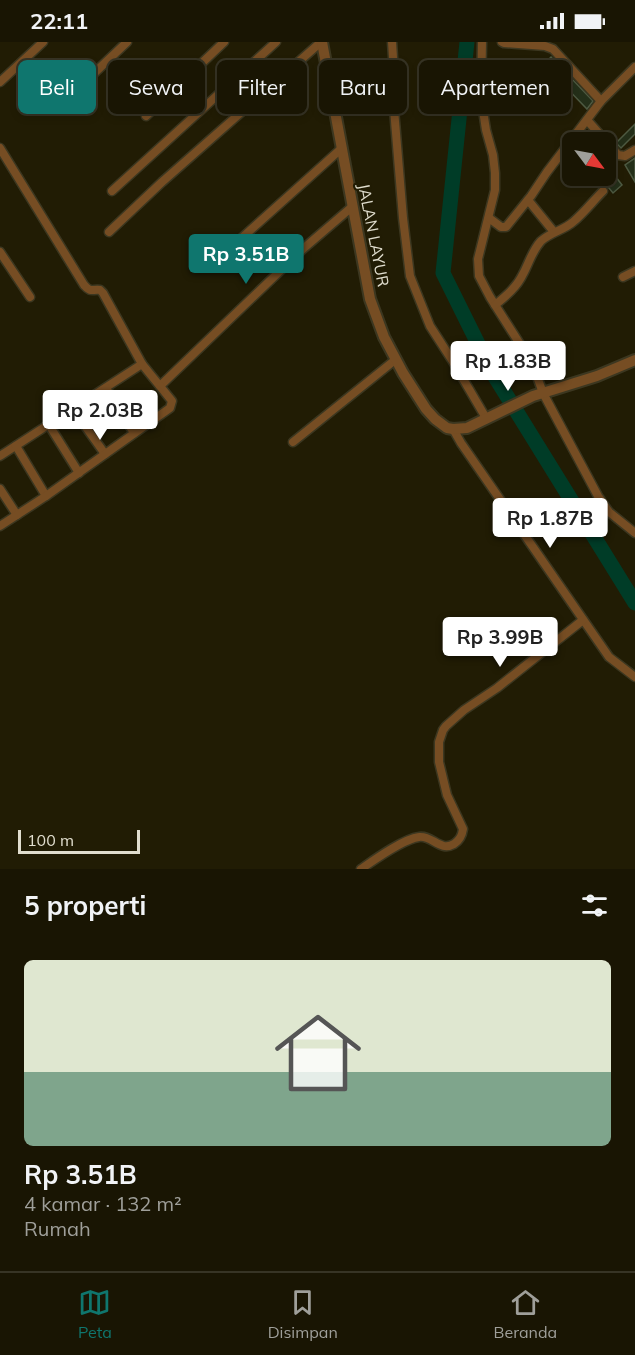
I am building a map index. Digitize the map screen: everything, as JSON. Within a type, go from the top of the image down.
[{"type":"street","points":[[0,82],[43,42]]},
{"type":"street","points":[[96,71],[127,42]]},
{"type":"street","points":[[146,116],[224,42]]},
{"type":"street","points":[[112,191],[276,42]]},
{"type":"street","points":[[109,232],[162,182],[321,42]]},
{"type":"street","name":"JALAN LAYUR","points":[[321,42],[370,299],[384,338],[395,360],[426,409],[447,428],[453,429]]},
{"type":"street","points":[[392,42],[394,109],[410,276],[430,326],[491,416]]},
{"type":"street","points":[[482,42],[481,97],[493,155],[495,190],[478,259],[479,276],[525,352],[535,371],[538,394],[598,496],[609,512],[635,533]]},
{"type":"street","points":[[502,42],[554,49],[601,101]]},
{"type":"street","points":[[489,218],[501,227],[506,227],[601,101],[635,67]]},
{"type":"street","points":[[587,120],[618,155],[625,156],[635,150]]},
{"type":"street","points":[[0,148],[84,285],[92,291],[100,290],[103,293],[142,364],[172,401],[170,408],[0,526]]},
{"type":"street","points":[[225,254],[342,148]]},
{"type":"street","points":[[495,305],[510,293],[541,242],[574,221],[603,191]]},
{"type":"street","points":[[528,200],[554,232]]},
{"type":"street","points":[[160,386],[304,248],[353,206]]},
{"type":"street","points":[[0,252],[30,297]]},
{"type":"street","points":[[623,277],[635,271]]},
{"type":"street","points":[[293,442],[395,360]]},
{"type":"street","points":[[635,360],[597,376],[538,394],[467,428],[453,429],[460,443],[609,657],[635,677]]},
{"type":"street","points":[[0,456],[142,364]]},
{"type":"street","points":[[106,388],[134,433]]},
{"type":"street","points":[[74,409],[105,454]]},
{"type":"street","points":[[49,425],[79,473]]},
{"type":"street","points":[[16,446],[46,496]]},
{"type":"street","points":[[0,489],[17,515]]},
{"type":"street","points":[[361,869],[394,848],[418,837],[424,837],[445,847],[457,842],[463,829],[447,795],[439,762],[439,742],[443,730],[464,710],[497,688],[583,620]]},
{"type":"building","points":[[571,78],[593,101],[587,109],[571,92]]},
{"type":"building","points":[[635,124],[635,134],[621,148],[616,143]]},
{"type":"building","points":[[635,158],[635,182],[625,165]]},
{"type":"building","points":[[616,177],[622,185],[613,193],[607,186],[616,186]]},
{"type":"waterway","points":[[467,42],[443,273],[492,372],[635,603]]}]
